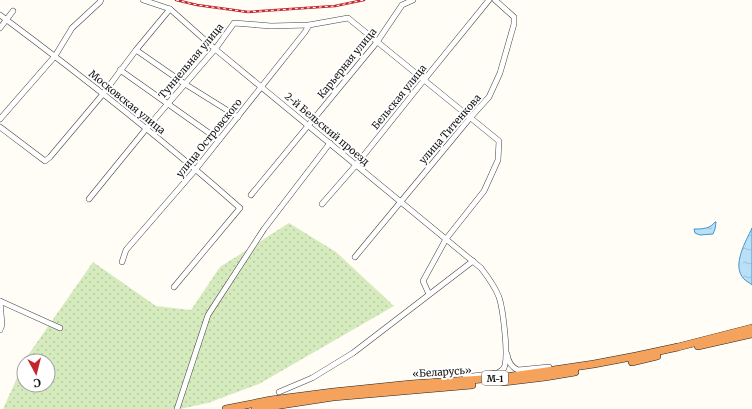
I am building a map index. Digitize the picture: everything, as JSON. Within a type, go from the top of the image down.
[{"type":"highway","name":"«Беларусь»","points":[[226,409],[271,400],[333,392],[411,384],[498,378],[594,364],[678,347],[752,328]]},
{"type":"highway","name":"«Беларусь»","points":[[255,409],[333,397],[545,377],[644,359],[752,334]]},
{"type":"street","points":[[0,119],[55,56],[72,28],[101,0]]},
{"type":"street","points":[[0,127],[45,161],[102,94],[170,9],[142,0]]},
{"type":"street","name":"Карьерная улица","points":[[252,195],[377,42],[402,5],[413,0]]},
{"type":"street","name":"Бельская улица","points":[[322,204],[356,165],[489,0]]},
{"type":"street","name":"улица Титенкова","points":[[355,257],[489,97],[500,73],[514,24],[514,17],[495,0]]},
{"type":"street","name":"2-й Бельский проезд","points":[[170,9],[215,49],[482,268],[499,298],[502,310],[505,345]]},
{"type":"street","points":[[0,28],[13,11]]},
{"type":"street","name":"Московская улица","points":[[0,15],[55,56],[196,169],[240,208],[174,287]]},
{"type":"street","name":"Туннельная улица","points":[[89,199],[146,129],[215,49],[234,23],[271,26],[309,25],[348,18],[377,42]]},
{"type":"street","name":"улица Островского","points":[[122,262],[126,250],[196,169],[262,87],[309,25]]},
{"type":"street","points":[[377,42],[499,142],[498,160],[484,191],[446,239],[422,281],[428,292]]},
{"type":"street","points":[[136,50],[185,84],[238,117]]},
{"type":"street","points":[[120,70],[219,140]]},
{"type":"street","points":[[177,409],[208,315],[264,229],[330,143]]},
{"type":"street","points":[[279,392],[312,378],[353,353],[473,261]]},
{"type":"street","points":[[0,330],[2,325],[0,301],[60,328]]},
{"type":"street","points":[[505,345],[510,364],[518,370],[594,364]]},
{"type":"street","points":[[411,384],[500,373],[505,365],[505,345]]},
{"type":"green space","points":[[289,223],[336,252],[394,306],[259,384],[208,403],[180,409],[3,409],[16,380],[16,393],[56,393],[56,353],[30,353],[93,262],[156,306],[191,310],[220,267]]},
{"type":"water","points":[[715,222],[713,234],[700,235],[695,233],[694,229],[703,229]]},
{"type":"water","points":[[752,228],[752,285],[740,274],[739,261],[743,246]]},
{"type":"railway","points":[[176,0],[197,5],[248,12],[335,6],[364,0]]}]
